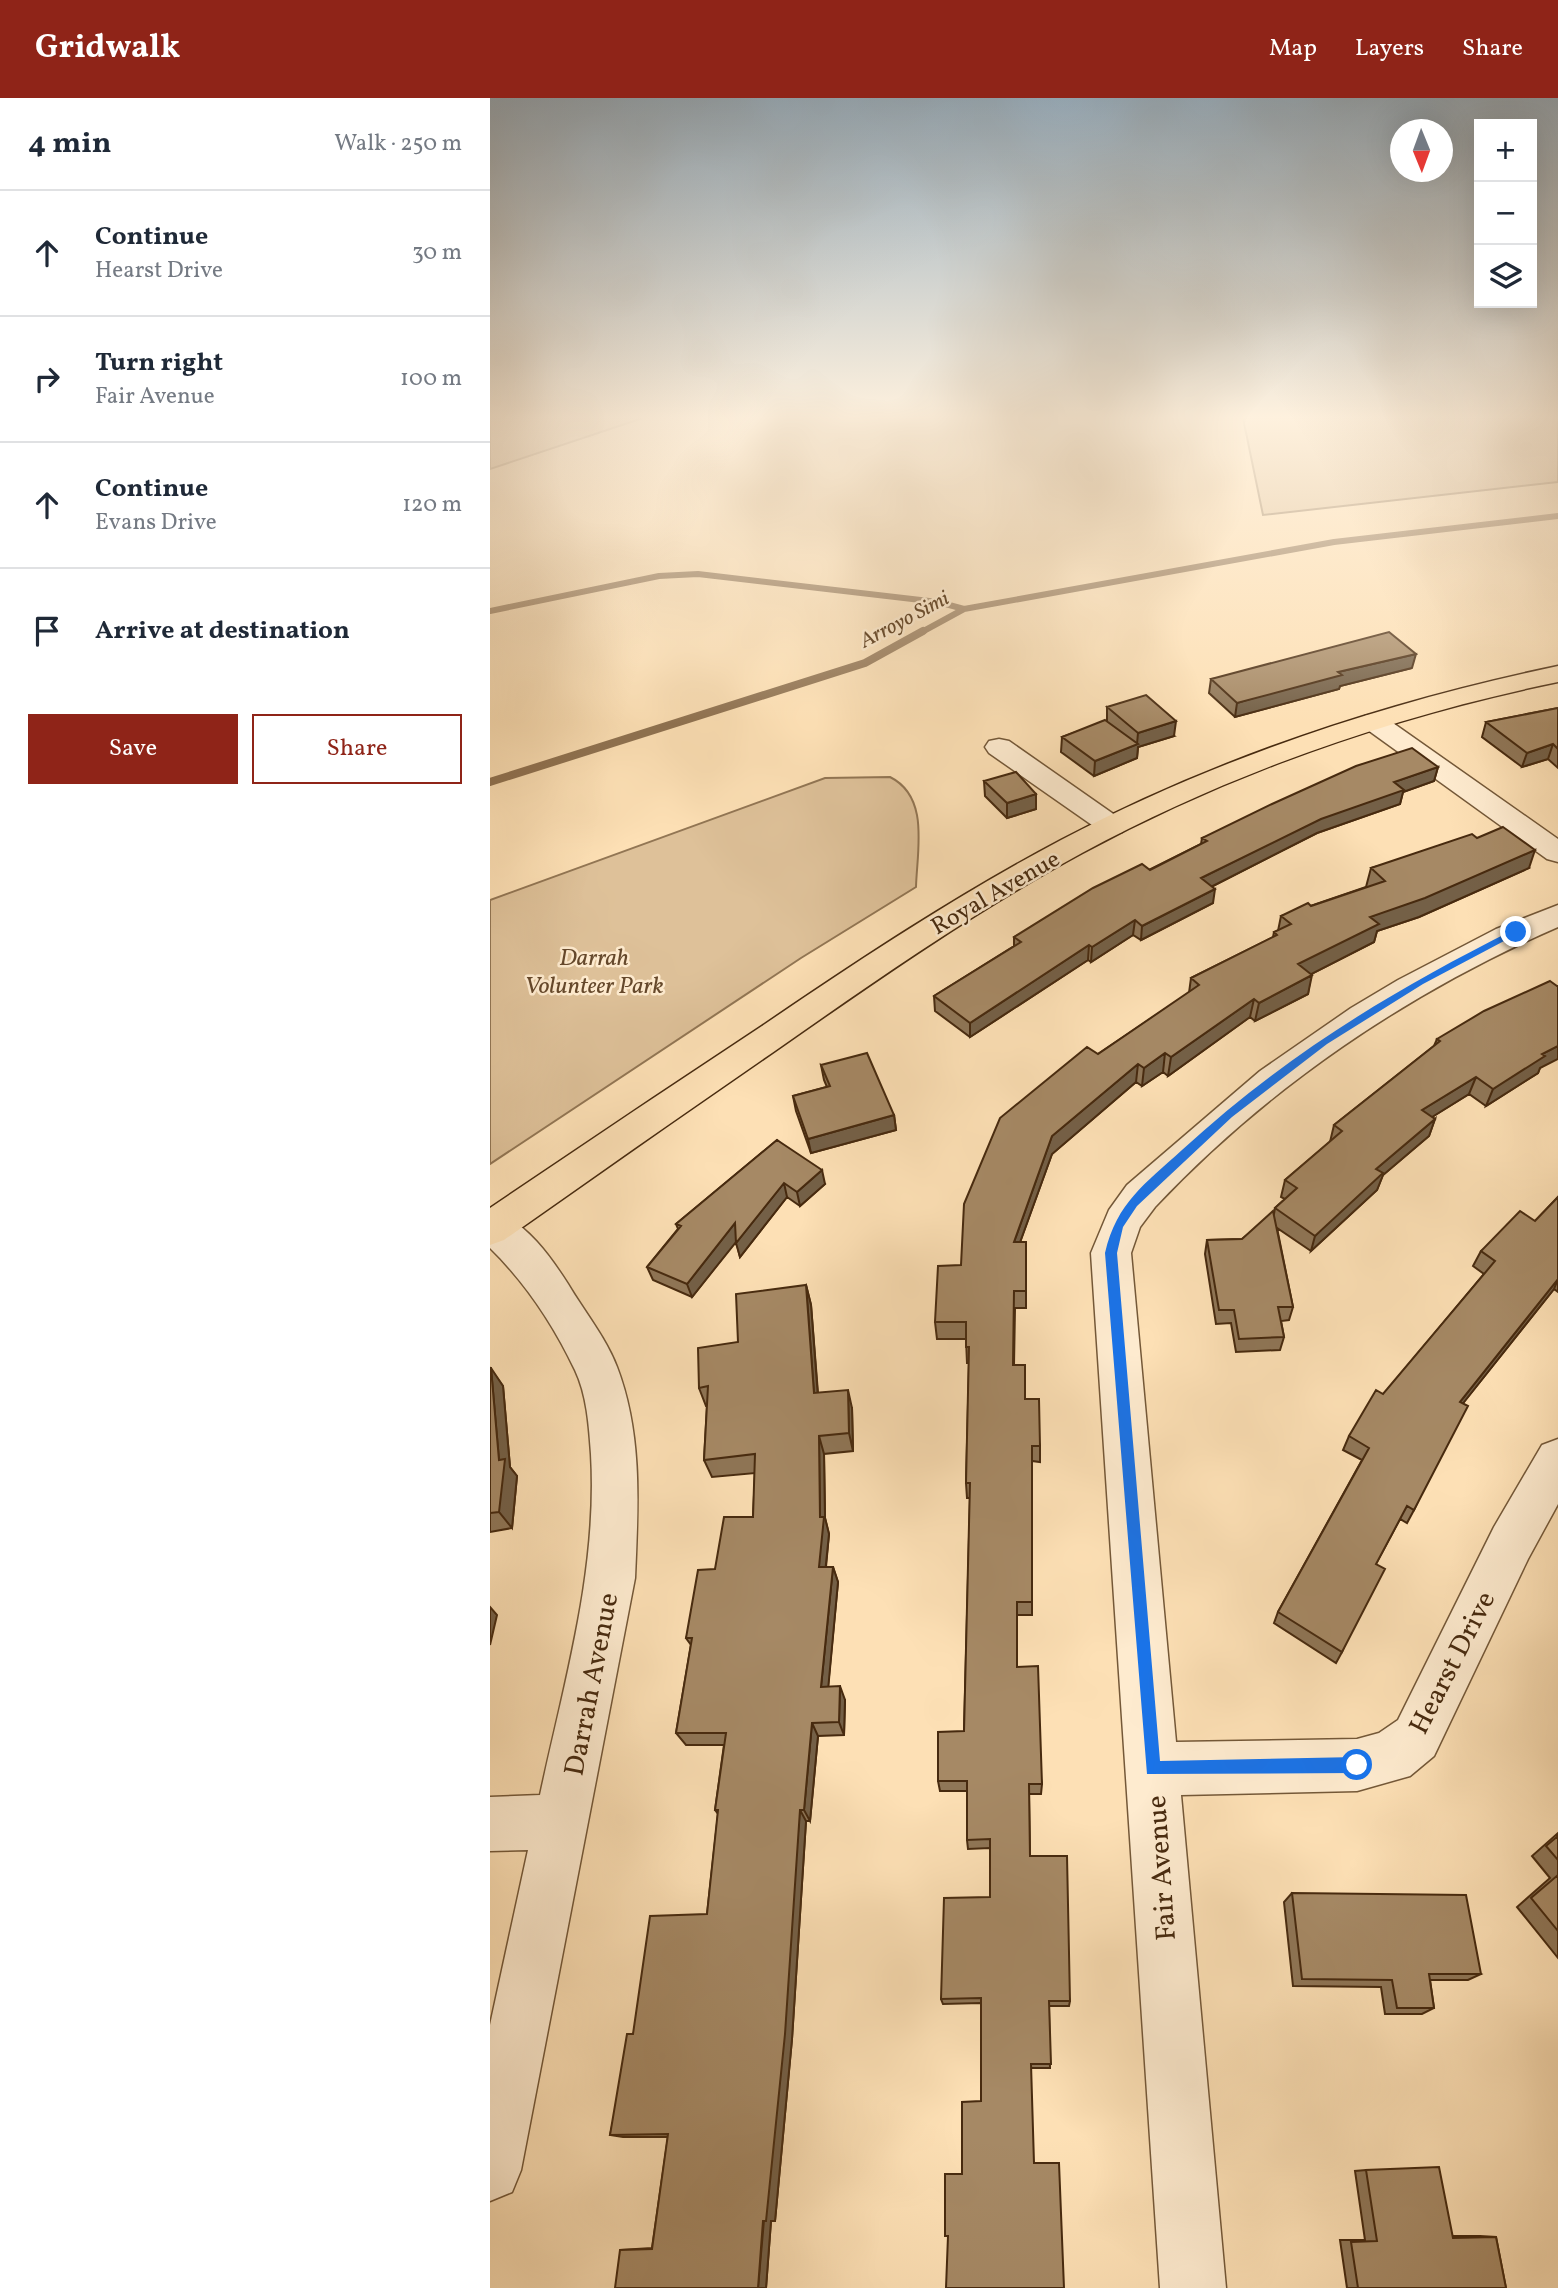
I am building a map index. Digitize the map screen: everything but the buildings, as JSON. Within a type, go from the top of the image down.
[{"type":"main road","name":"Royal Avenue","points":[[491,1228],[911,942],[1025,873],[1112,826],[1195,788],[1374,722],[1451,698],[1558,674]]},
{"type":"street","points":[[1374,722],[1558,853]]},
{"type":"street","points":[[999,747],[1112,826]]},
{"type":"street","name":"Fair Avenue","points":[[1193,2288],[1111,1253],[1117,1226],[1133,1203],[1228,1114],[1324,1041],[1419,981],[1516,932],[1558,915]]},
{"type":"street","name":"Darrah Avenue","points":[[490,2170],[611,1578],[616,1490],[611,1422],[596,1367],[534,1265],[491,1228]]},
{"type":"street","name":"Hearst Drive","points":[[1153,1769],[1357,1765],[1391,1757],[1416,1738],[1511,1543],[1558,1460]]},
{"type":"street","points":[[490,1824],[562,1822]]},
{"type":"green space","name":"Darrah Volunteer Park","points":[[890,777],[903,786],[916,811],[919,841],[916,887],[801,958],[490,1164],[490,900],[825,778]]},
{"type":"waterway","name":"Arroyo Simi","points":[[964,609],[1334,542],[1522,520]]},
{"type":"waterway","points":[[490,611],[659,576],[698,574],[938,602],[964,609]]},
{"type":"waterway","name":"Arroyo Simi","points":[[920,633],[964,609]]},
{"type":"waterway","name":"Arroyo Simi","points":[[490,782],[865,663],[923,631]]},
{"type":"route","points":[[1357,1765],[1153,1769],[1111,1253],[1117,1226],[1133,1203],[1228,1114],[1324,1041],[1419,981],[1516,932]]}]
